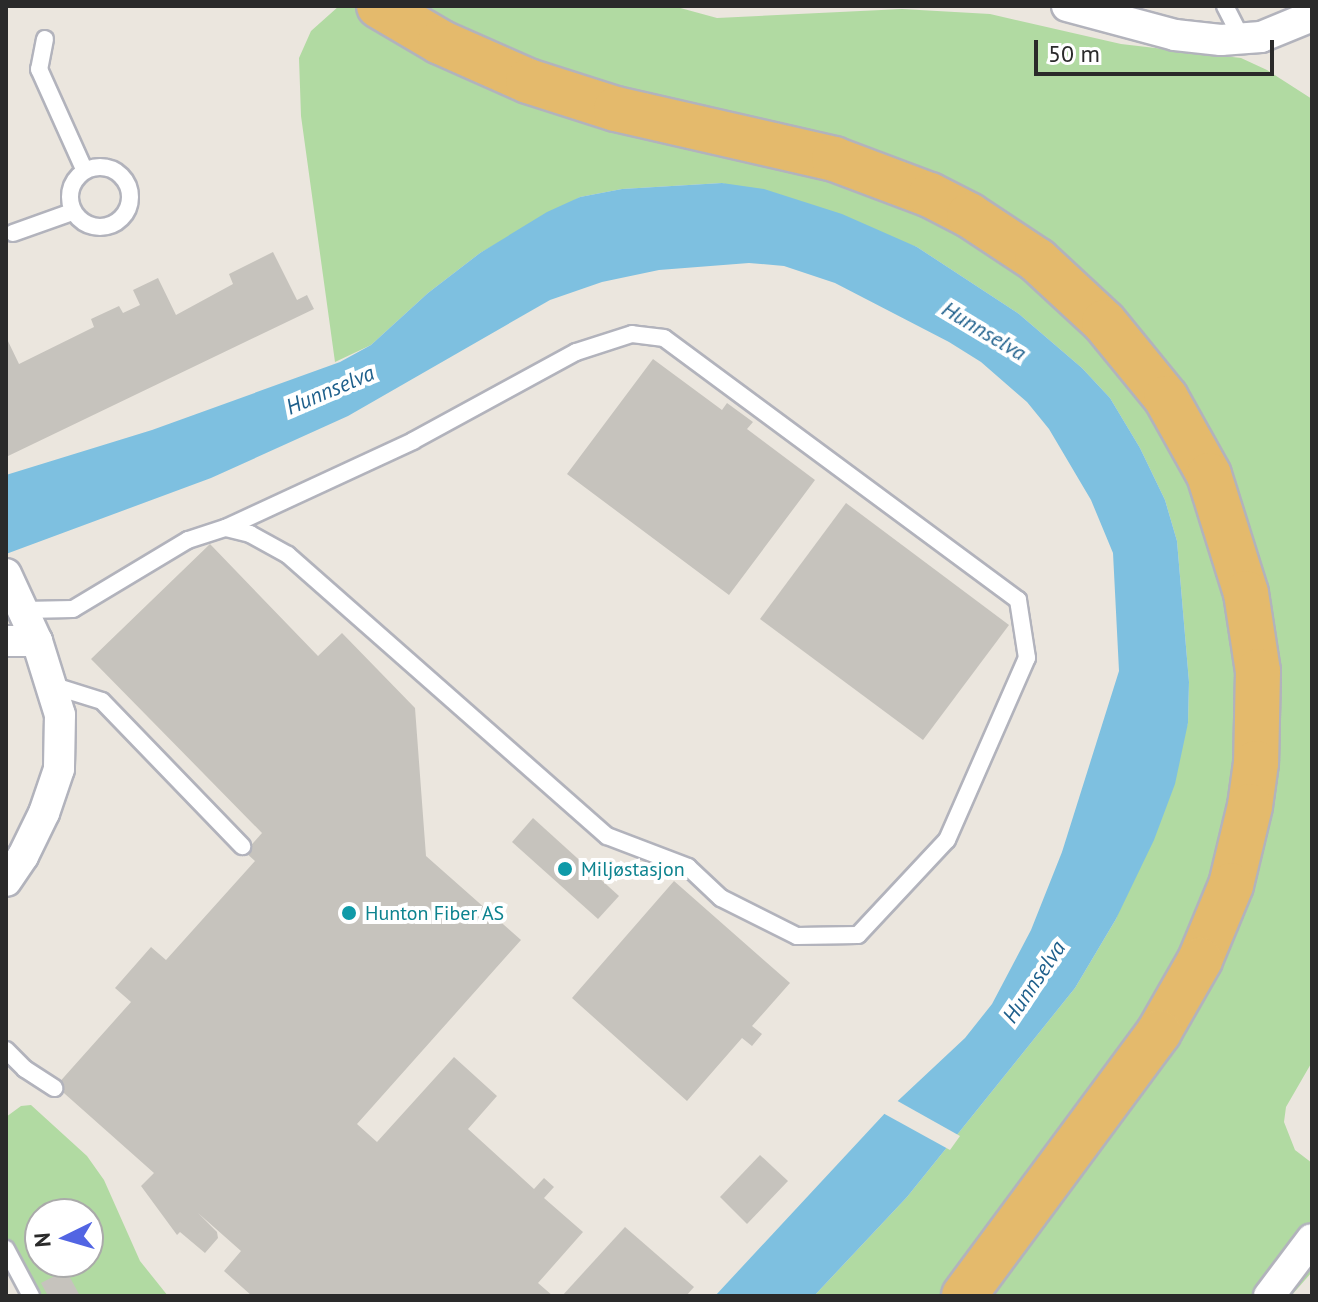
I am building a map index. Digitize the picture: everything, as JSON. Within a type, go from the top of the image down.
[{"type":"highway","points":[[379,6],[440,42],[528,81],[616,109],[834,159],[930,195],[969,215],[1037,260],[1104,322],[1166,398],[1209,475],[1246,593],[1258,671],[1256,763],[1247,819],[1231,885],[1200,960],[1159,1032],[964,1296]]},
{"type":"street","points":[[1067,6],[1175,35],[1221,40],[1261,37],[1312,16]]},
{"type":"street","points":[[6,574],[37,641],[54,686],[60,715],[59,769],[44,813],[23,856],[6,881]]},
{"type":"street","points":[[6,641],[37,641]]},
{"type":"street","points":[[1269,1296],[1312,1239]]},
{"type":"lane","points":[[1225,6],[1242,39]]},
{"type":"lane","points":[[45,39],[39,69],[84,169]]},
{"type":"lane","points":[[98,165],[118,171],[131,195],[124,216],[105,228],[89,227],[72,212],[69,187],[84,169],[98,165]]},
{"type":"lane","points":[[13,233],[72,212]]},
{"type":"lane","points":[[24,610],[73,609],[188,540],[226,528],[413,441],[576,352],[632,334],[664,338],[1018,600],[1027,658],[947,840],[858,935],[797,936],[721,898],[688,867],[607,836],[288,555],[250,534],[226,528]]},
{"type":"lane","points":[[54,686],[102,701],[242,846]]},
{"type":"lane","points":[[6,1050],[25,1069],[54,1088]]},
{"type":"lane","points":[[6,1249],[31,1296]]},
{"type":"green space","points":[[339,6],[673,6],[717,18],[902,9],[990,14],[1121,44],[1241,58],[1267,70],[1312,99],[1312,1062],[1286,1107],[1284,1122],[1295,1150],[1312,1163],[1312,1272],[1291,1296],[814,1296],[907,1197],[1075,988],[1116,919],[1188,723],[1189,682],[1177,541],[1165,500],[1140,448],[1110,398],[1082,368],[1019,314],[917,247],[722,183],[622,189],[580,197],[480,253],[428,293],[371,345],[335,362],[301,116],[299,58],[311,31]]},
{"type":"green space","points":[[31,1105],[87,1156],[104,1180],[140,1261],[168,1296],[37,1296],[6,1261],[6,1117],[21,1106]]},
{"type":"water","name":"Hunnselva","points":[[722,183],[764,189],[842,214],[917,247],[1019,314],[1082,368],[1110,398],[1140,448],[1165,500],[1177,541],[1189,682],[1188,723],[1175,784],[1154,840],[1116,919],[1075,988],[907,1197],[814,1296],[715,1296],[887,1111],[965,1038],[992,1004],[1031,930],[1062,852],[1119,671],[1113,553],[1091,500],[1049,429],[1027,402],[981,362],[949,342],[835,283],[784,266],[749,263],[659,270],[602,282],[550,300],[348,416],[211,478],[6,554],[6,475],[152,430],[340,362],[371,345],[428,293],[480,253],[547,212],[580,197],[622,189]]},
{"type":"pier","points":[[894,1099],[960,1136],[950,1150],[881,1112]]},
{"type":"building","points":[[273,252],[297,300],[307,295],[314,309],[6,457],[6,337],[19,364],[94,327],[91,319],[119,306],[123,313],[140,305],[133,290],[158,278],[176,315],[233,284],[229,274]]},
{"type":"building","points":[[653,359],[722,410],[727,403],[753,422],[747,429],[815,480],[729,595],[567,474]]},
{"type":"building","points":[[846,503],[1009,625],[923,740],[760,619]]},
{"type":"building","name":"Hunton Fiber AS","points":[[210,544],[318,656],[342,633],[415,708],[426,856],[521,940],[357,1124],[377,1142],[454,1057],[497,1096],[468,1129],[534,1189],[544,1178],[554,1187],[544,1198],[583,1232],[538,1283],[553,1296],[252,1296],[224,1271],[241,1251],[198,1213],[217,1232],[218,1238],[205,1253],[180,1232],[177,1235],[141,1186],[154,1173],[56,1086],[131,1002],[115,988],[151,947],[166,960],[255,861],[245,852],[262,833],[91,659]]},
{"type":"building","name":"Miljøstasjon","points":[[533,818],[619,896],[598,919],[512,842]]},
{"type":"building","points":[[674,881],[790,983],[752,1026],[762,1034],[752,1046],[742,1038],[687,1101],[572,998]]},
{"type":"building","points":[[760,1155],[788,1181],[747,1224],[720,1197]]},
{"type":"building","points":[[625,1227],[694,1287],[686,1296],[562,1296]]},
{"type":"building","points":[[51,1278],[70,1278],[80,1296],[48,1296],[41,1283]]},
{"type":"place","name":"Miljøstasjon","points":[[565,869]]},
{"type":"place","name":"Hunton Fiber AS","points":[[349,913]]}]
